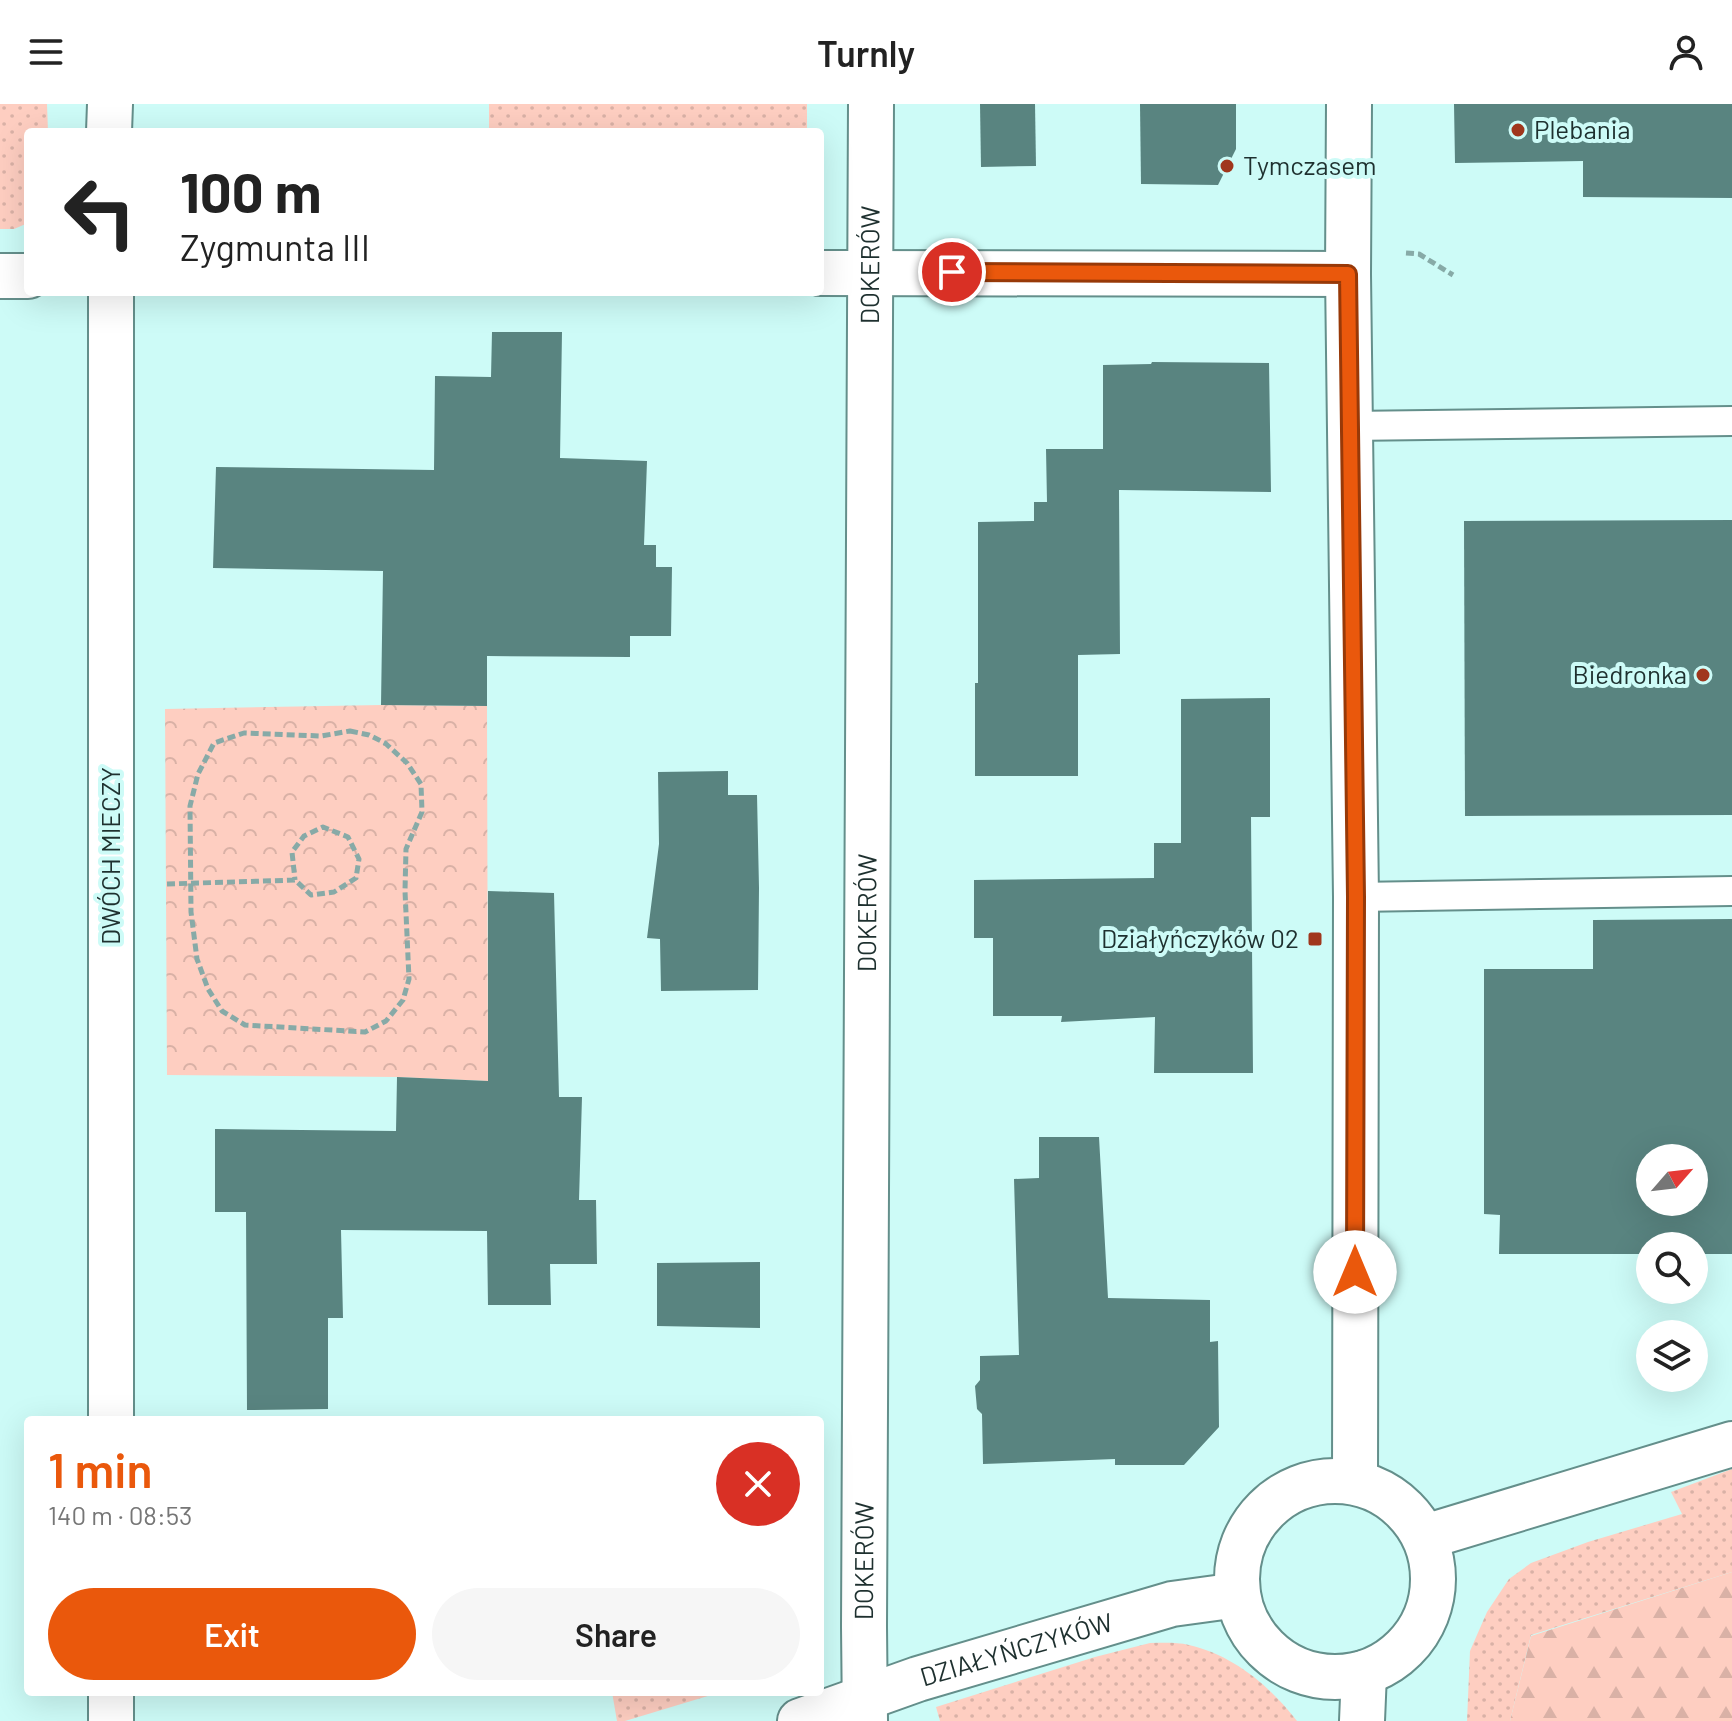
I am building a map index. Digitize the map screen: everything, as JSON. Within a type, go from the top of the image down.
[{"type":"street","points":[[109,128],[110,104]]},
{"type":"street","name":"DOKERÓW","points":[[865,1710],[871,104]]},
{"type":"street","points":[[1349,104],[1349,426],[1356,897],[1355,1482]]},
{"type":"street","points":[[824,273],[1348,274]]},
{"type":"street","points":[[0,276],[24,276]]},
{"type":"street","name":"DWÓCH MIECZY","points":[[111,296],[111,1416]]},
{"type":"street","points":[[1425,1537],[1732,1444]]},
{"type":"street","points":[[1355,1482],[1394,1501],[1413,1519],[1425,1537],[1433,1567],[1432,1595],[1424,1621],[1409,1644],[1388,1662],[1364,1673],[1336,1678],[1309,1674],[1288,1666],[1270,1653],[1244,1617],[1238,1595],[1237,1573],[1243,1547],[1254,1524],[1271,1504],[1294,1490],[1319,1483],[1355,1482]]},
{"type":"street","name":"DZIAŁYŃCZYKÓW","points":[[800,1721],[865,1710],[918,1679],[1172,1604],[1238,1595]]},
{"type":"street","points":[[1362,1721],[1364,1673]]},
{"type":"street","points":[[111,1696],[111,1721]]},
{"type":"lane","points":[[1349,426],[1732,421]]},
{"type":"lane","points":[[1356,897],[1732,891]]},
{"type":"path","points":[[1397,253],[1419,254],[1453,275]]},
{"type":"path","points":[[350,731],[385,743],[407,763],[421,784],[422,812],[406,849],[409,979],[403,1000],[395,1011],[386,1021],[365,1032],[245,1025],[222,1011],[208,989],[197,959],[191,912],[192,883],[190,806],[198,774],[214,743],[244,733],[321,736],[350,731]]},
{"type":"path","points":[[166,884],[295,880],[311,895],[334,892],[356,878],[359,859],[348,837],[323,827],[304,836],[292,852],[295,880]]},
{"type":"green space","points":[[0,104],[47,104],[48,128],[24,128],[24,225],[14,229],[0,229]]},
{"type":"green space","points":[[489,104],[807,104],[807,128],[489,128]]},
{"type":"green space","points":[[487,706],[488,1081],[167,1075],[165,709]]},
{"type":"green space","points":[[1732,1469],[1732,1572],[1531,1635],[1510,1721],[1467,1721],[1470,1651],[1487,1612],[1509,1579],[1531,1563],[1682,1514],[1671,1492]]},
{"type":"green space","points":[[1732,1572],[1732,1721],[1510,1721],[1531,1636]]},
{"type":"green space","points":[[1150,1643],[1184,1644],[1221,1656],[1263,1684],[1297,1721],[940,1721],[936,1707]]},
{"type":"green space","points":[[613,1696],[708,1696],[625,1721],[617,1721]]},
{"type":"building","points":[[980,104],[1035,104],[1036,166],[981,167]]},
{"type":"building","points":[[1140,104],[1236,104],[1236,149],[1218,185],[1141,184]]},
{"type":"building","points":[[1454,104],[1732,104],[1732,198],[1583,197],[1583,161],[1455,163]]},
{"type":"building","points":[[492,332],[562,332],[560,458],[647,461],[644,545],[656,545],[656,567],[672,567],[671,636],[630,636],[630,657],[487,656],[487,706],[381,705],[383,571],[213,568],[216,467],[434,470],[435,376],[491,377]]},
{"type":"building","points":[[1152,362],[1269,363],[1271,492],[1119,490],[1120,654],[1078,655],[1078,776],[975,776],[978,522],[1034,521],[1034,502],[1047,502],[1046,449],[1103,449],[1103,365]]},
{"type":"building","points":[[1732,520],[1732,815],[1465,816],[1464,521]]},
{"type":"building","points":[[1270,698],[1270,817],[1251,817],[1253,1073],[1154,1073],[1155,1017],[1061,1022],[1062,1016],[993,1016],[993,938],[974,938],[974,880],[1154,878],[1154,843],[1181,843],[1181,699]]},
{"type":"building","points":[[728,771],[728,795],[757,795],[758,990],[661,991],[660,939],[647,938],[659,844],[658,772]]},
{"type":"building","points":[[488,891],[554,893],[559,1097],[582,1097],[579,1200],[596,1200],[597,1264],[550,1264],[551,1305],[488,1305],[487,1231],[341,1230],[343,1318],[328,1318],[328,1409],[247,1410],[246,1212],[215,1212],[215,1129],[396,1131],[397,1077],[488,1081]]},
{"type":"building","points":[[1732,919],[1732,1254],[1708,1254],[1708,1232],[1636,1232],[1636,1254],[1499,1254],[1500,1215],[1484,1214],[1484,969],[1593,969],[1593,920]]},
{"type":"building","points":[[1039,1137],[1099,1137],[1108,1298],[1210,1300],[1210,1342],[1218,1341],[1219,1427],[1184,1465],[1115,1465],[1115,1459],[983,1464],[982,1414],[977,1409],[975,1386],[980,1380],[980,1356],[1019,1355],[1014,1179],[1039,1178]]},
{"type":"building","points":[[760,1262],[760,1328],[657,1326],[657,1263]]},
{"type":"place","name":"Plebania","points":[[1518,130]]},
{"type":"place","name":"Tymczasem","points":[[1227,166]]},
{"type":"place","name":"Biedronka","points":[[1703,675]]},
{"type":"place","name":"Działyńczyków 02","points":[[1315,939]]},
{"type":"route","points":[[952,272],[1348,274],[1356,897],[1355,1272]]}]
